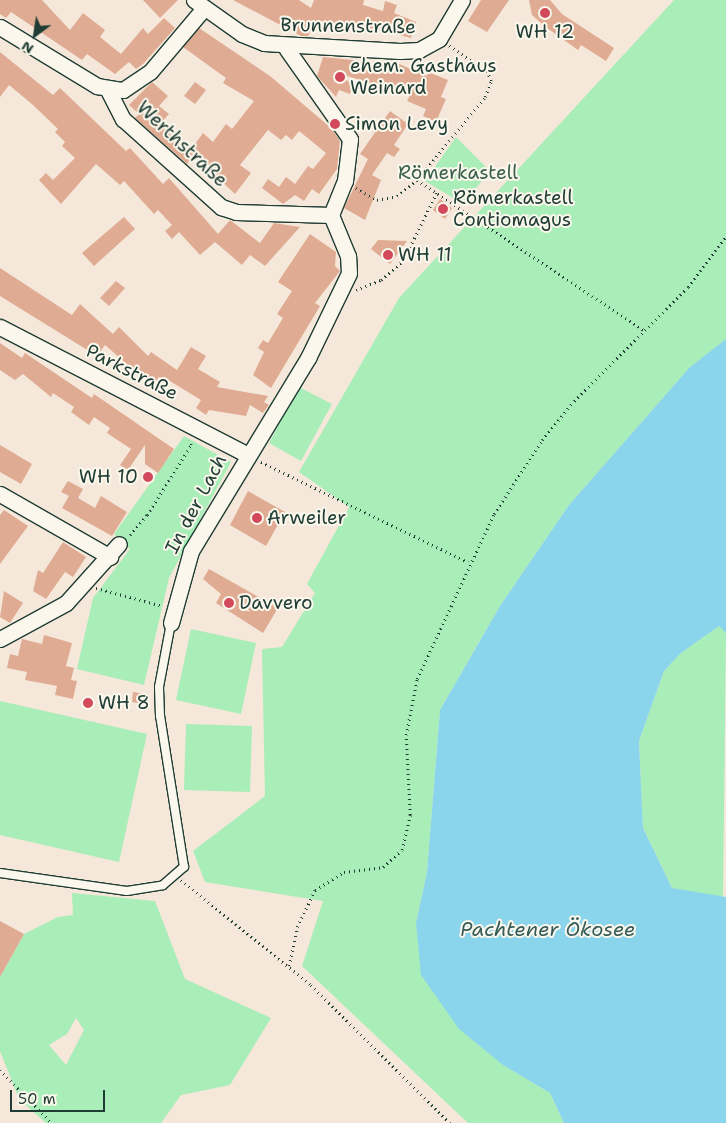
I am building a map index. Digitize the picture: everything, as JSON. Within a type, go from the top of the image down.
[{"type":"street","points":[[439,39],[462,0]]},
{"type":"street","points":[[0,27],[108,90],[140,82],[199,4]]},
{"type":"street","name":"Brunnenstraße","points":[[199,4],[242,34],[286,48],[410,50],[439,39]]},
{"type":"street","points":[[286,48],[350,139],[345,181],[331,215]]},
{"type":"street","name":"Werthstraße","points":[[108,90],[123,119],[221,207],[236,212],[331,215]]},
{"type":"street","name":"In der Lach","points":[[171,623],[191,551],[246,454],[308,358],[343,292],[348,256],[331,215]]},
{"type":"street","name":"Parkstraße","points":[[0,327],[246,454]]},
{"type":"street","points":[[0,494],[110,557]]},
{"type":"street","points":[[0,640],[36,622],[89,582],[119,544]]},
{"type":"lane","name":"In der Lach","points":[[171,623],[159,687],[160,716],[183,848],[184,867],[176,876]]},
{"type":"lane","points":[[0,873],[127,891],[147,890],[176,876]]},
{"type":"path","points":[[345,181],[385,200],[417,180],[489,89],[487,72],[439,39]]},
{"type":"path","points":[[417,180],[644,330]]},
{"type":"path","points":[[343,292],[381,280],[403,261],[437,192]]},
{"type":"path","points":[[289,966],[299,921],[315,890],[344,872],[383,867],[402,850],[410,815],[406,768],[410,708],[427,652],[468,562],[542,440],[644,330],[688,287],[726,236]]},
{"type":"path","points":[[119,544],[147,515],[191,445],[188,438],[193,426]]},
{"type":"path","points":[[246,454],[468,562]]},
{"type":"path","points":[[89,582],[99,590],[161,606]]},
{"type":"path","points":[[176,876],[289,966],[450,1123]]},
{"type":"path","points":[[0,1070],[52,1123]]},
{"type":"green space","points":[[674,0],[726,0],[726,339],[690,367],[569,505],[500,606],[440,710],[427,872],[416,923],[503,1065],[550,1093],[564,1123],[468,1123],[302,966],[323,901],[205,882],[193,851],[265,796],[262,649],[282,647],[315,593],[307,584],[349,507],[299,472],[399,298]]},
{"type":"green space","name":"Römerkastell","points":[[456,137],[490,171],[463,204],[425,181]]},
{"type":"green space","points":[[299,387],[332,404],[301,461],[269,443]]},
{"type":"green space","points":[[184,436],[231,462],[169,578],[144,685],[77,669],[93,598],[130,549],[114,534]]},
{"type":"green space","points":[[720,625],[726,633],[723,899],[672,888],[643,828],[639,741],[664,671],[681,653]]},
{"type":"green space","points":[[191,629],[256,643],[241,714],[176,700]]},
{"type":"green space","points":[[0,701],[147,734],[119,862],[0,835]]},
{"type":"green space","points":[[186,724],[252,726],[250,792],[184,790]]},
{"type":"green space","points":[[72,893],[155,901],[185,979],[271,1018],[230,1085],[181,1095],[161,1123],[46,1123],[19,1099],[0,1051],[0,977],[24,934],[58,917],[73,915]],"holes":[[[76,1018],[84,1030],[66,1065],[49,1045],[67,1034]]]},
{"type":"water","name":"Pachtener Ökosee","points":[[726,339],[726,633],[719,626],[681,653],[664,671],[639,741],[643,828],[672,888],[726,897],[726,1123],[564,1123],[550,1093],[503,1065],[459,1029],[421,975],[416,923],[427,872],[440,710],[500,606],[569,505],[690,367]]},
{"type":"building","points":[[0,0],[42,0],[70,30],[83,13],[105,30],[100,37],[121,54],[143,28],[148,34],[164,18],[175,28],[143,64],[136,69],[129,62],[115,74],[87,54],[82,60],[11,12],[6,18],[0,14]]},
{"type":"building","points":[[143,0],[178,0],[160,18]]},
{"type":"building","points":[[233,0],[299,0],[311,8],[314,0],[364,0],[363,5],[383,11],[385,1],[397,5],[394,13],[416,22],[411,38],[378,29],[376,34],[355,31],[317,20],[308,36],[301,36]]},
{"type":"building","points":[[481,0],[509,0],[487,32],[468,21]]},
{"type":"building","points":[[529,0],[550,0],[562,14],[614,48],[606,61],[581,45],[578,50],[547,28],[532,15]]},
{"type":"building","points":[[199,28],[270,76],[331,128],[340,141],[337,169],[319,194],[312,189],[304,201],[295,195],[283,204],[262,188],[268,179],[279,187],[286,177],[295,184],[308,166],[313,169],[326,153],[299,131],[292,140],[286,135],[281,140],[268,130],[240,165],[251,173],[235,194],[194,155],[187,164],[135,118],[139,114],[129,105],[152,82],[168,96],[159,106],[169,114],[160,124],[182,146],[186,142],[192,148],[203,133],[213,142],[226,124],[232,129],[254,101],[223,83],[226,78],[183,47]]},
{"type":"building","points":[[0,52],[53,95],[60,88],[126,151],[130,148],[163,184],[169,178],[218,234],[230,220],[260,243],[274,223],[300,227],[265,266],[250,255],[242,265],[215,242],[200,255],[179,232],[172,239],[165,231],[172,225],[158,210],[154,214],[124,181],[120,185],[96,164],[61,204],[39,180],[46,173],[53,180],[75,158],[62,146],[65,142],[55,132],[58,129],[9,85],[0,97]]},
{"type":"building","points":[[323,57],[353,60],[392,73],[397,63],[427,76],[428,72],[448,80],[441,97],[446,99],[436,122],[423,116],[426,109],[407,101],[410,95],[337,73],[353,85],[350,94],[339,90],[336,97],[317,76]]},
{"type":"building","points":[[195,82],[206,90],[195,104],[184,96]]},
{"type":"building","points":[[390,111],[408,124],[394,145],[400,149],[394,157],[387,153],[372,175],[381,180],[365,220],[344,208],[368,159],[360,154]]},
{"type":"building","points":[[440,199],[452,208],[445,219],[433,210]]},
{"type":"building","points":[[124,217],[135,229],[94,266],[82,253]]},
{"type":"building","points":[[310,234],[336,252],[335,266],[340,271],[315,303],[320,306],[271,388],[253,375],[264,352],[258,348],[263,340],[268,343],[283,318],[277,314],[292,291],[278,282]]},
{"type":"building","points":[[378,240],[407,241],[390,264],[371,249]]},
{"type":"building","points":[[0,268],[72,315],[80,304],[113,334],[119,327],[148,356],[151,352],[177,370],[191,347],[206,356],[198,369],[220,382],[217,387],[268,396],[264,402],[269,405],[263,413],[250,405],[246,416],[209,410],[206,415],[196,408],[201,400],[168,380],[159,377],[152,386],[105,345],[97,356],[0,296]]},
{"type":"building","points":[[116,281],[125,288],[109,306],[100,298]]},
{"type":"building","points":[[0,343],[22,358],[25,353],[92,398],[94,394],[174,449],[158,473],[145,464],[145,445],[128,470],[120,465],[131,449],[107,433],[110,428],[94,417],[89,425],[71,412],[74,407],[53,393],[51,397],[23,374],[15,380],[0,370]]},
{"type":"building","points":[[0,445],[32,464],[21,484],[0,472]]},
{"type":"building","points":[[68,481],[83,489],[78,498],[95,508],[101,496],[127,512],[112,536],[62,508],[69,496],[61,492]]},
{"type":"building","name":"Arweiler","points":[[248,491],[285,512],[266,546],[230,525]]},
{"type":"building","points":[[4,510],[28,526],[0,564],[0,515]]},
{"type":"building","points":[[63,542],[86,557],[73,577],[65,572],[46,599],[33,591],[38,570],[43,573]]},
{"type":"building","points":[[209,569],[278,608],[263,633],[216,603],[221,594],[203,579]]},
{"type":"building","points":[[4,591],[23,603],[10,623],[0,617]]},
{"type":"building","points":[[44,635],[72,643],[66,666],[74,668],[71,680],[77,681],[73,699],[55,695],[57,686],[25,680],[27,672],[7,668],[10,654],[18,656],[22,639],[42,644]]},
{"type":"building","points":[[133,692],[145,694],[144,704],[132,702]]},
{"type":"building","points":[[0,921],[24,934],[0,977]]},
{"type":"place","name":"WH 12","points":[[545,13]]},
{"type":"place","name":"ehem. Gasthaus Weinard","points":[[340,77]]},
{"type":"place","name":"Simon Levy","points":[[335,124]]},
{"type":"place","name":"Römerkastell Contiomagus","points":[[443,209]]},
{"type":"place","name":"WH 11","points":[[388,255]]},
{"type":"place","name":"WH 10","points":[[148,477]]},
{"type":"place","name":"Arweiler","points":[[257,518]]},
{"type":"place","name":"Davvero","points":[[229,603]]},
{"type":"place","name":"WH 8","points":[[88,703]]}]
